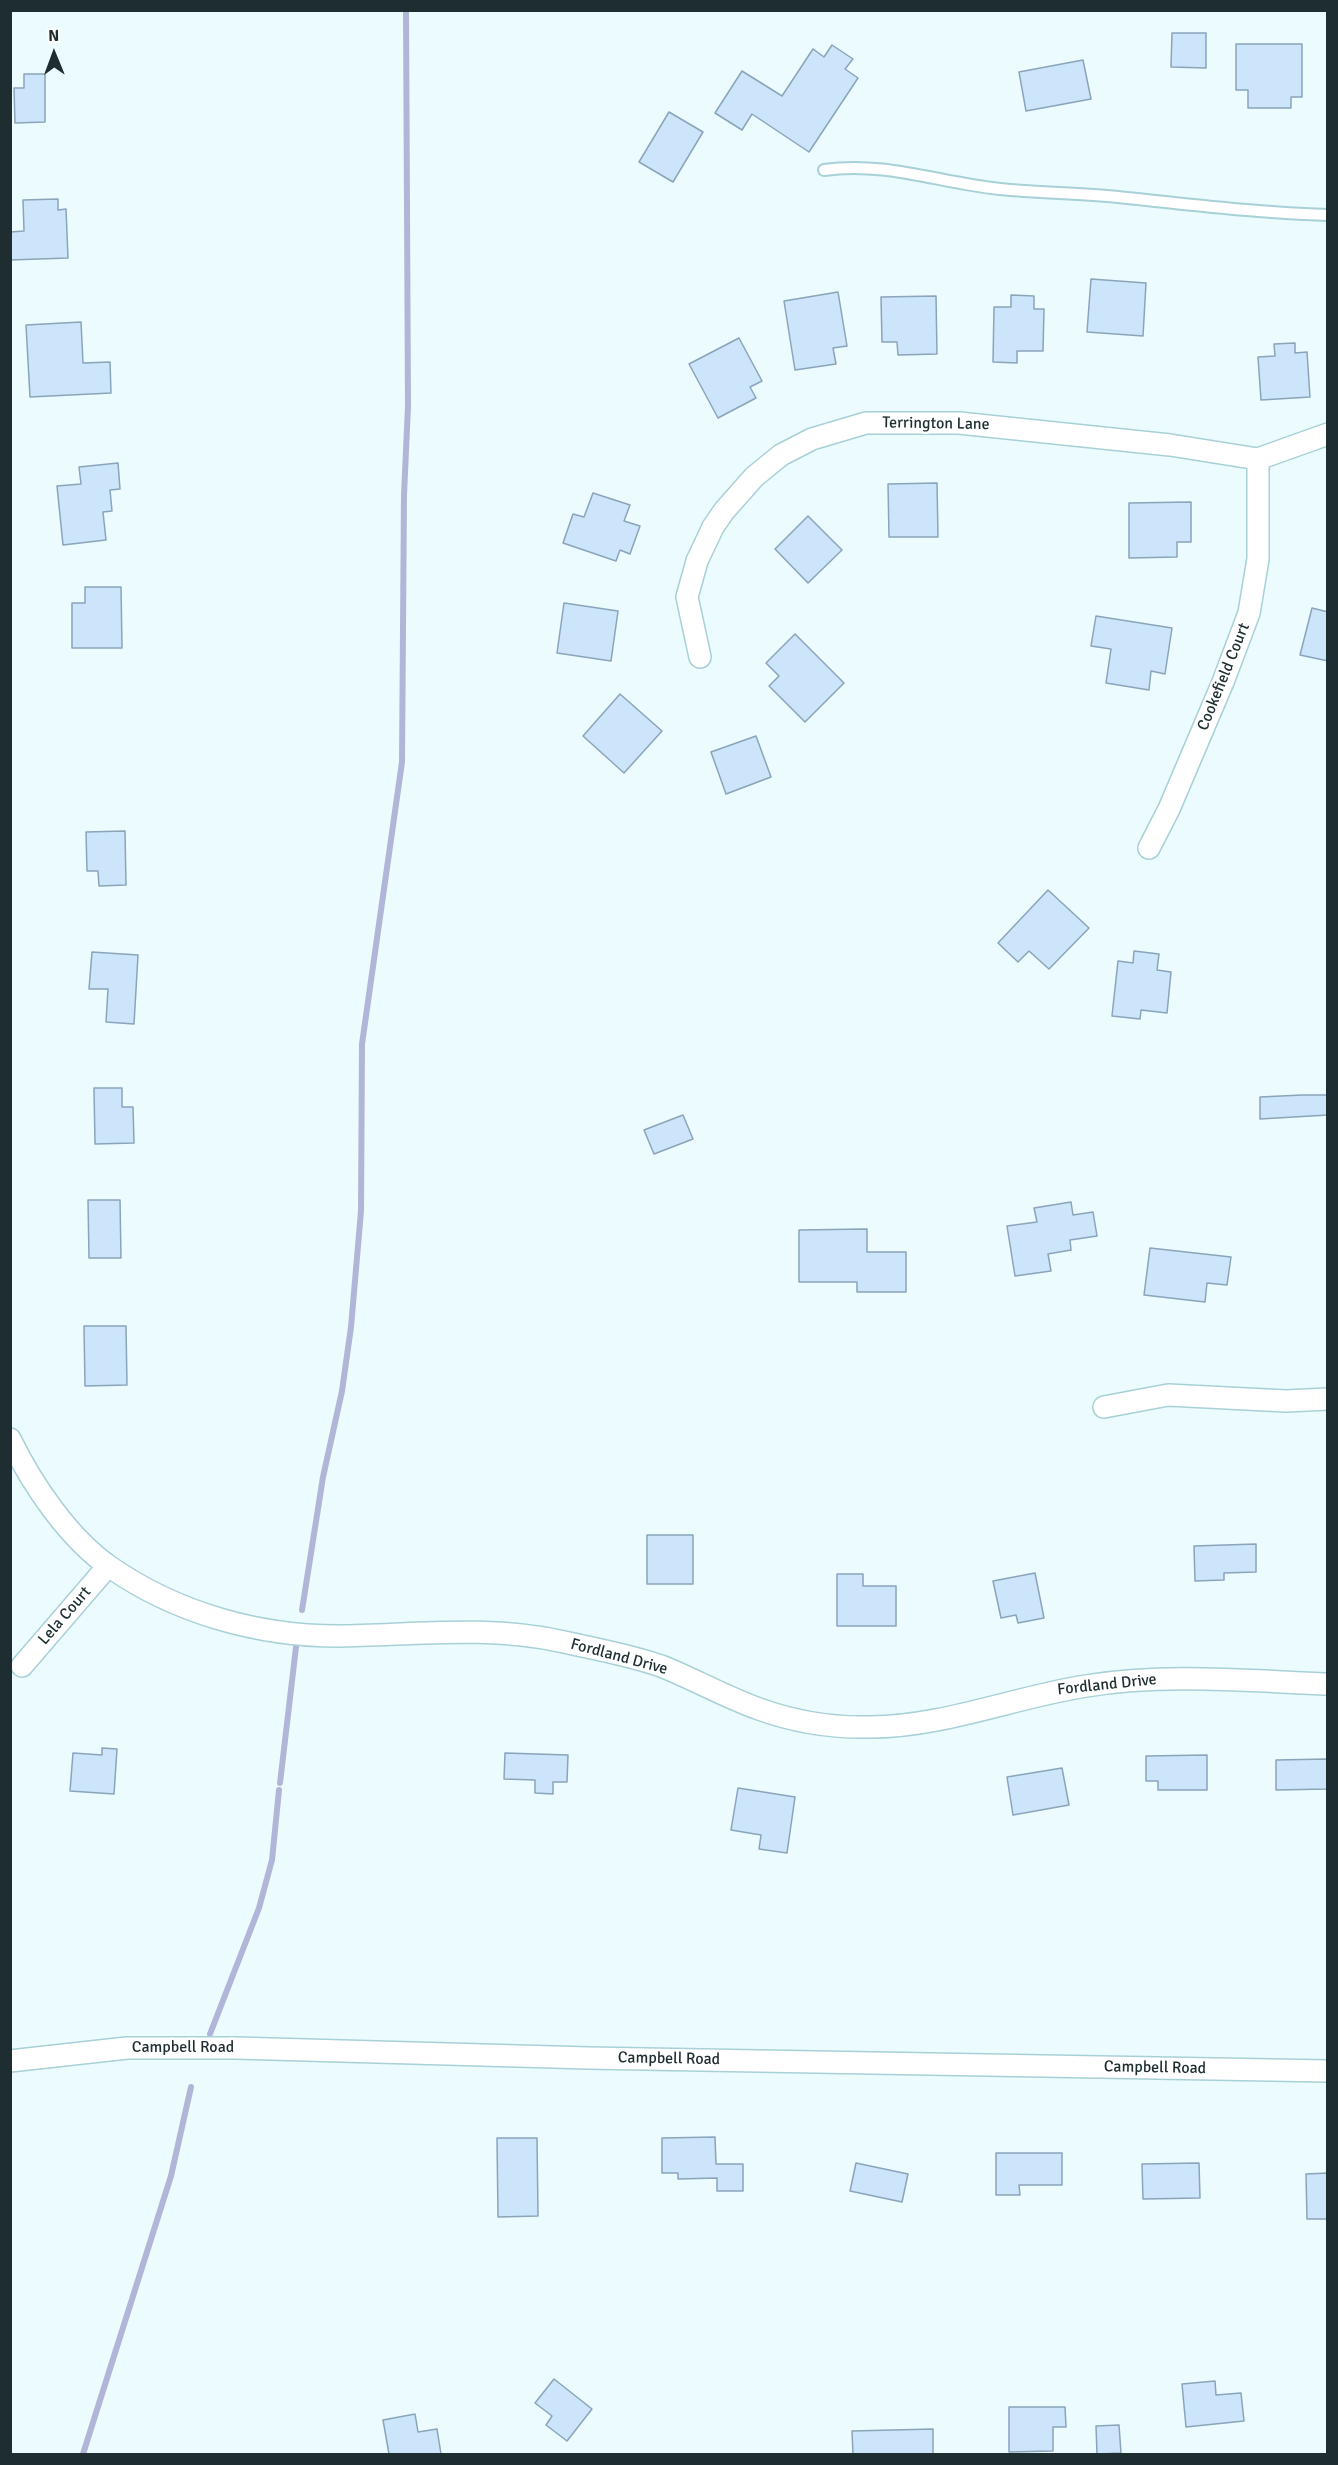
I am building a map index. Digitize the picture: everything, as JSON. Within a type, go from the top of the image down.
[{"type":"street","name":"Terrington Lane","points":[[700,657],[687,597],[697,561],[713,527],[730,502],[754,477],[781,455],[812,439],[866,423],[959,423],[1170,445],[1258,459],[1328,434]]},
{"type":"street","name":"Cookefield Court","points":[[1149,848],[1169,809],[1223,682],[1249,613],[1258,559],[1258,459]]},
{"type":"street","points":[[1104,1407],[1168,1395],[1286,1401],[1328,1399]]},
{"type":"street","name":"Fordland Drive","points":[[10,1439],[50,1505],[108,1566],[184,1606],[262,1630],[337,1636],[456,1631],[523,1634],[659,1665],[759,1709],[798,1721],[836,1727],[911,1724],[1047,1692],[1126,1680],[1197,1678],[1328,1684]]},
{"type":"street","name":"Lela Court","points":[[22,1666],[108,1566]]},
{"type":"street","name":"Campbell Road","points":[[10,2061],[127,2048],[236,2048],[588,2058],[1328,2071]]},
{"type":"lane","points":[[824,170],[845,167],[879,168],[998,189],[1119,197],[1229,210],[1328,215]]},
{"type":"building","points":[[1172,33],[1206,33],[1206,68],[1171,67]]},
{"type":"building","points":[[1236,44],[1302,44],[1302,97],[1291,97],[1291,108],[1248,108],[1248,90],[1236,90]]},
{"type":"building","points":[[832,45],[853,59],[845,69],[858,78],[809,152],[752,114],[742,130],[715,113],[742,71],[782,96],[813,49],[824,57]]},
{"type":"building","points":[[1083,60],[1091,99],[1026,111],[1019,72]]},
{"type":"building","points":[[24,74],[45,74],[45,122],[15,123],[14,88],[24,88]]},
{"type":"building","points":[[669,112],[703,132],[673,182],[639,162]]},
{"type":"building","points":[[58,199],[58,210],[66,209],[68,258],[10,260],[10,232],[24,231],[23,200]]},
{"type":"building","points":[[1091,279],[1146,283],[1143,336],[1087,332]]},
{"type":"building","points":[[838,292],[847,346],[833,348],[836,364],[795,370],[784,301]]},
{"type":"building","points":[[1011,295],[1034,296],[1034,309],[1044,309],[1043,351],[1017,351],[1017,363],[993,362],[994,307],[1011,307]]},
{"type":"building","points":[[936,296],[937,354],[898,355],[897,342],[882,342],[881,297]]},
{"type":"building","points":[[81,322],[83,363],[110,362],[111,393],[30,397],[26,325]]},
{"type":"building","points":[[739,338],[762,381],[750,387],[756,398],[718,418],[689,364]]},
{"type":"building","points":[[1295,343],[1295,353],[1307,352],[1310,397],[1261,400],[1258,357],[1275,356],[1274,344]]},
{"type":"building","points":[[118,463],[120,489],[110,490],[112,511],[103,512],[106,540],[63,545],[57,486],[81,484],[79,467]]},
{"type":"building","points":[[937,483],[938,537],[889,537],[888,484]]},
{"type":"building","points":[[593,493],[630,505],[624,521],[640,526],[630,554],[620,550],[616,561],[563,543],[573,514],[584,517]]},
{"type":"building","points":[[1191,502],[1191,542],[1177,542],[1177,557],[1129,558],[1129,503]]},
{"type":"building","points":[[808,516],[842,550],[808,583],[775,549]]},
{"type":"building","points":[[85,587],[121,587],[122,648],[72,648],[72,603],[85,603]]},
{"type":"building","points":[[564,603],[618,611],[611,661],[557,653]]},
{"type":"building","points":[[1312,608],[1328,612],[1328,661],[1300,655]]},
{"type":"building","points":[[1096,616],[1172,628],[1165,674],[1151,671],[1149,690],[1106,683],[1111,649],[1091,646]]},
{"type":"building","points":[[795,634],[844,683],[805,722],[769,686],[779,676],[766,663]]},
{"type":"building","points":[[620,694],[662,731],[624,773],[583,736]]},
{"type":"building","points":[[756,736],[771,777],[726,794],[711,752]]},
{"type":"building","points":[[125,831],[126,885],[99,886],[98,871],[87,871],[86,832]]},
{"type":"building","points":[[1048,890],[1089,928],[1049,969],[1029,951],[1018,962],[998,943]]},
{"type":"building","points":[[1134,951],[1159,954],[1157,970],[1171,972],[1167,1013],[1141,1010],[1140,1019],[1112,1016],[1118,961],[1133,963]]},
{"type":"building","points":[[92,952],[138,955],[134,1024],[106,1022],[108,989],[89,989]]},
{"type":"building","points":[[94,1088],[122,1088],[122,1107],[133,1107],[134,1143],[95,1144]]},
{"type":"building","points":[[1328,1095],[1328,1115],[1260,1119],[1260,1097]]},
{"type":"building","points":[[683,1115],[693,1139],[654,1154],[644,1130]]},
{"type":"building","points":[[88,1200],[120,1200],[121,1258],[89,1258]]},
{"type":"building","points":[[1071,1202],[1073,1215],[1093,1212],[1097,1236],[1070,1240],[1071,1250],[1048,1254],[1051,1271],[1015,1276],[1007,1226],[1037,1222],[1034,1208]]},
{"type":"building","points":[[867,1229],[867,1252],[906,1252],[906,1292],[857,1292],[857,1282],[799,1282],[799,1230]]},
{"type":"building","points":[[1150,1248],[1231,1257],[1227,1285],[1207,1283],[1205,1302],[1144,1295]]},
{"type":"building","points":[[84,1326],[126,1326],[127,1385],[85,1386]]},
{"type":"building","points":[[647,1535],[693,1535],[693,1584],[647,1584]]},
{"type":"building","points":[[1256,1544],[1256,1572],[1224,1573],[1224,1580],[1195,1581],[1194,1546]]},
{"type":"building","points":[[1035,1573],[1044,1618],[1018,1623],[1016,1615],[1001,1618],[993,1581]]},
{"type":"building","points":[[837,1574],[863,1574],[863,1586],[896,1586],[896,1626],[837,1626]]},
{"type":"building","points":[[102,1748],[117,1749],[114,1794],[70,1791],[73,1753],[102,1755]]},
{"type":"building","points":[[505,1753],[568,1755],[567,1782],[553,1782],[553,1794],[535,1793],[535,1780],[504,1779]]},
{"type":"building","points":[[1207,1755],[1207,1790],[1158,1790],[1158,1781],[1146,1781],[1146,1756]]},
{"type":"building","points":[[1328,1759],[1328,1789],[1276,1790],[1276,1760]]},
{"type":"building","points":[[1062,1768],[1069,1805],[1013,1815],[1007,1777]]},
{"type":"building","points":[[738,1788],[795,1797],[787,1853],[759,1849],[761,1835],[731,1830]]},
{"type":"building","points":[[715,2137],[716,2164],[743,2164],[743,2191],[717,2191],[717,2178],[678,2179],[678,2173],[662,2173],[662,2138]]},
{"type":"building","points":[[497,2138],[537,2138],[538,2216],[498,2217]]},
{"type":"building","points":[[996,2153],[1062,2153],[1062,2185],[1019,2185],[1020,2195],[996,2195]]},
{"type":"building","points":[[856,2163],[908,2174],[902,2202],[850,2191]]},
{"type":"building","points":[[1199,2163],[1200,2198],[1143,2199],[1142,2164]]},
{"type":"building","points":[[1328,2173],[1328,2219],[1307,2219],[1306,2174]]},
{"type":"building","points":[[554,2379],[592,2409],[567,2441],[546,2425],[552,2416],[535,2403]]},
{"type":"building","points":[[1215,2381],[1216,2395],[1241,2393],[1244,2421],[1186,2427],[1182,2384]]},
{"type":"building","points":[[1009,2407],[1065,2407],[1066,2427],[1053,2427],[1053,2451],[1009,2452]]},
{"type":"building","points":[[415,2414],[418,2432],[437,2429],[441,2454],[389,2454],[383,2420]]},
{"type":"building","points":[[1119,2425],[1121,2453],[1097,2454],[1096,2426]]},
{"type":"building","points":[[933,2429],[933,2454],[853,2454],[852,2431]]},
{"type":"waterway","points":[[302,1610],[323,1477],[342,1391],[351,1327],[361,1211],[362,1044],[402,762],[404,495],[408,406],[406,10]]},
{"type":"waterway","points":[[280,1783],[296,1647]]},
{"type":"waterway","points":[[210,2034],[259,1908],[272,1860],[279,1790]]},
{"type":"waterway","points":[[83,2454],[171,2176],[191,2087]]}]
